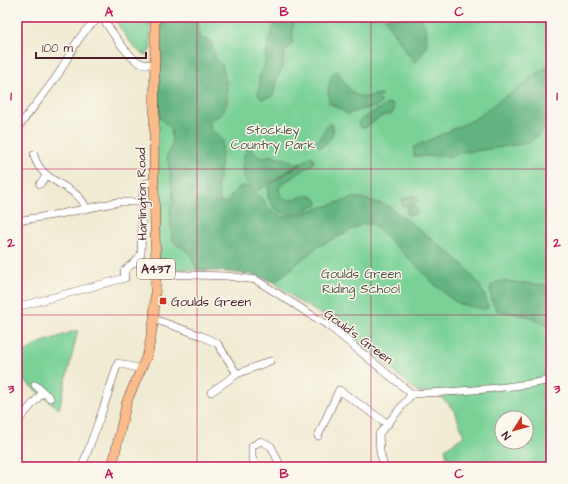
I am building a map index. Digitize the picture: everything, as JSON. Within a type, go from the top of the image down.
[{"type":"main road","name":"A437","points":[[155,17],[155,64]]},
{"type":"main road","name":"Harlington Road","points":[[112,467],[127,401],[148,353],[154,319],[156,274],[154,182],[155,64]]},
{"type":"street","points":[[20,125],[24,114],[56,78],[70,52],[86,28],[101,17],[135,60],[143,64],[155,64]]},
{"type":"street","points":[[34,155],[39,167],[47,175],[82,199],[86,209]]},
{"type":"street","points":[[40,184],[47,175]]},
{"type":"street","points":[[17,307],[125,278],[124,271],[139,259],[141,254],[143,185],[154,182]]},
{"type":"street","points":[[17,221],[118,202],[142,202]]},
{"type":"street","name":"Gould's Green","points":[[156,274],[227,276],[256,280],[329,326],[412,394]]},
{"type":"street","points":[[154,319],[202,336],[218,344],[237,374]]},
{"type":"street","points":[[211,392],[237,374],[270,361]]},
{"type":"street","points":[[82,467],[118,363],[141,369]]},
{"type":"street","points":[[384,467],[380,452],[379,434],[412,394],[457,391],[551,380]]},
{"type":"street","points":[[35,385],[50,398]]},
{"type":"street","points":[[318,436],[339,390],[388,424]]},
{"type":"street","points":[[17,422],[42,392]]},
{"type":"street","points":[[256,467],[252,456],[252,446],[261,441],[271,446],[281,467]]},
{"type":"green space","points":[[113,17],[151,17],[150,51],[147,55],[143,54],[133,45]]},
{"type":"green space","name":"Stockley Country Park","points":[[155,17],[551,17],[551,467],[450,467],[445,449],[464,436],[456,414],[449,404],[441,397],[418,392],[330,319],[298,301],[274,282],[254,275],[220,271],[177,269],[165,260],[155,258]]},
{"type":"green space","points":[[155,17],[199,17],[199,37],[211,42],[216,58],[222,65],[226,79],[228,95],[227,103],[224,110],[212,119],[210,123],[211,131],[216,133],[223,140],[220,176],[217,183],[220,202],[226,202],[238,188],[245,186],[264,201],[271,211],[282,216],[293,216],[353,198],[361,198],[389,206],[466,268],[479,285],[486,298],[488,308],[485,309],[459,304],[449,297],[373,224],[363,224],[317,247],[275,282],[254,275],[197,270],[191,256],[184,248],[177,245],[172,239],[170,210],[173,200],[167,156],[172,144],[171,128],[160,118]]},
{"type":"green space","points":[[287,17],[293,23],[292,44],[285,52],[282,68],[276,81],[274,93],[271,97],[261,99],[258,94],[260,84],[259,78],[264,67],[269,39],[277,18]]},
{"type":"green space","points":[[385,17],[420,17],[426,29],[427,40],[424,51],[416,62],[413,61],[389,26]]},
{"type":"green space","points":[[551,65],[551,123],[528,143],[461,152],[453,156],[414,156],[414,147],[473,120],[515,91],[530,78]]},
{"type":"green space","points":[[337,71],[347,87],[354,94],[365,97],[382,95],[378,98],[382,102],[375,107],[348,114],[329,103],[328,102],[330,99],[328,86],[333,73]]},
{"type":"green space","points":[[389,103],[393,105],[394,110],[392,114],[382,116],[366,127],[360,127],[358,124],[360,120]]},
{"type":"green space","points":[[331,123],[333,125],[332,135],[326,144],[319,147],[316,144],[317,141],[325,128]]},
{"type":"green space","points":[[249,147],[262,158],[271,155],[280,159],[284,158],[297,164],[301,163],[257,191],[247,182],[242,171],[243,159]]},
{"type":"green space","points":[[312,156],[314,160],[313,164],[285,182],[279,188],[280,194],[283,198],[291,200],[310,196],[317,200],[318,205],[293,214],[280,212],[274,208],[268,198],[268,186]]},
{"type":"green space","points":[[412,196],[417,197],[418,202],[411,206],[416,208],[417,211],[415,214],[408,215],[406,212],[409,206],[402,206],[402,199]]},
{"type":"green space","points":[[503,281],[544,285],[551,284],[551,327],[526,316],[497,310],[491,298],[491,286],[496,282]]},
{"type":"green space","points":[[78,330],[59,409],[17,375],[17,356],[40,343]]},
{"type":"place","name":"Goulds Green","points":[[163,301]]},
{"type":"park label","name":"Goulds Green Riding School","points":[[361,280]]}]
